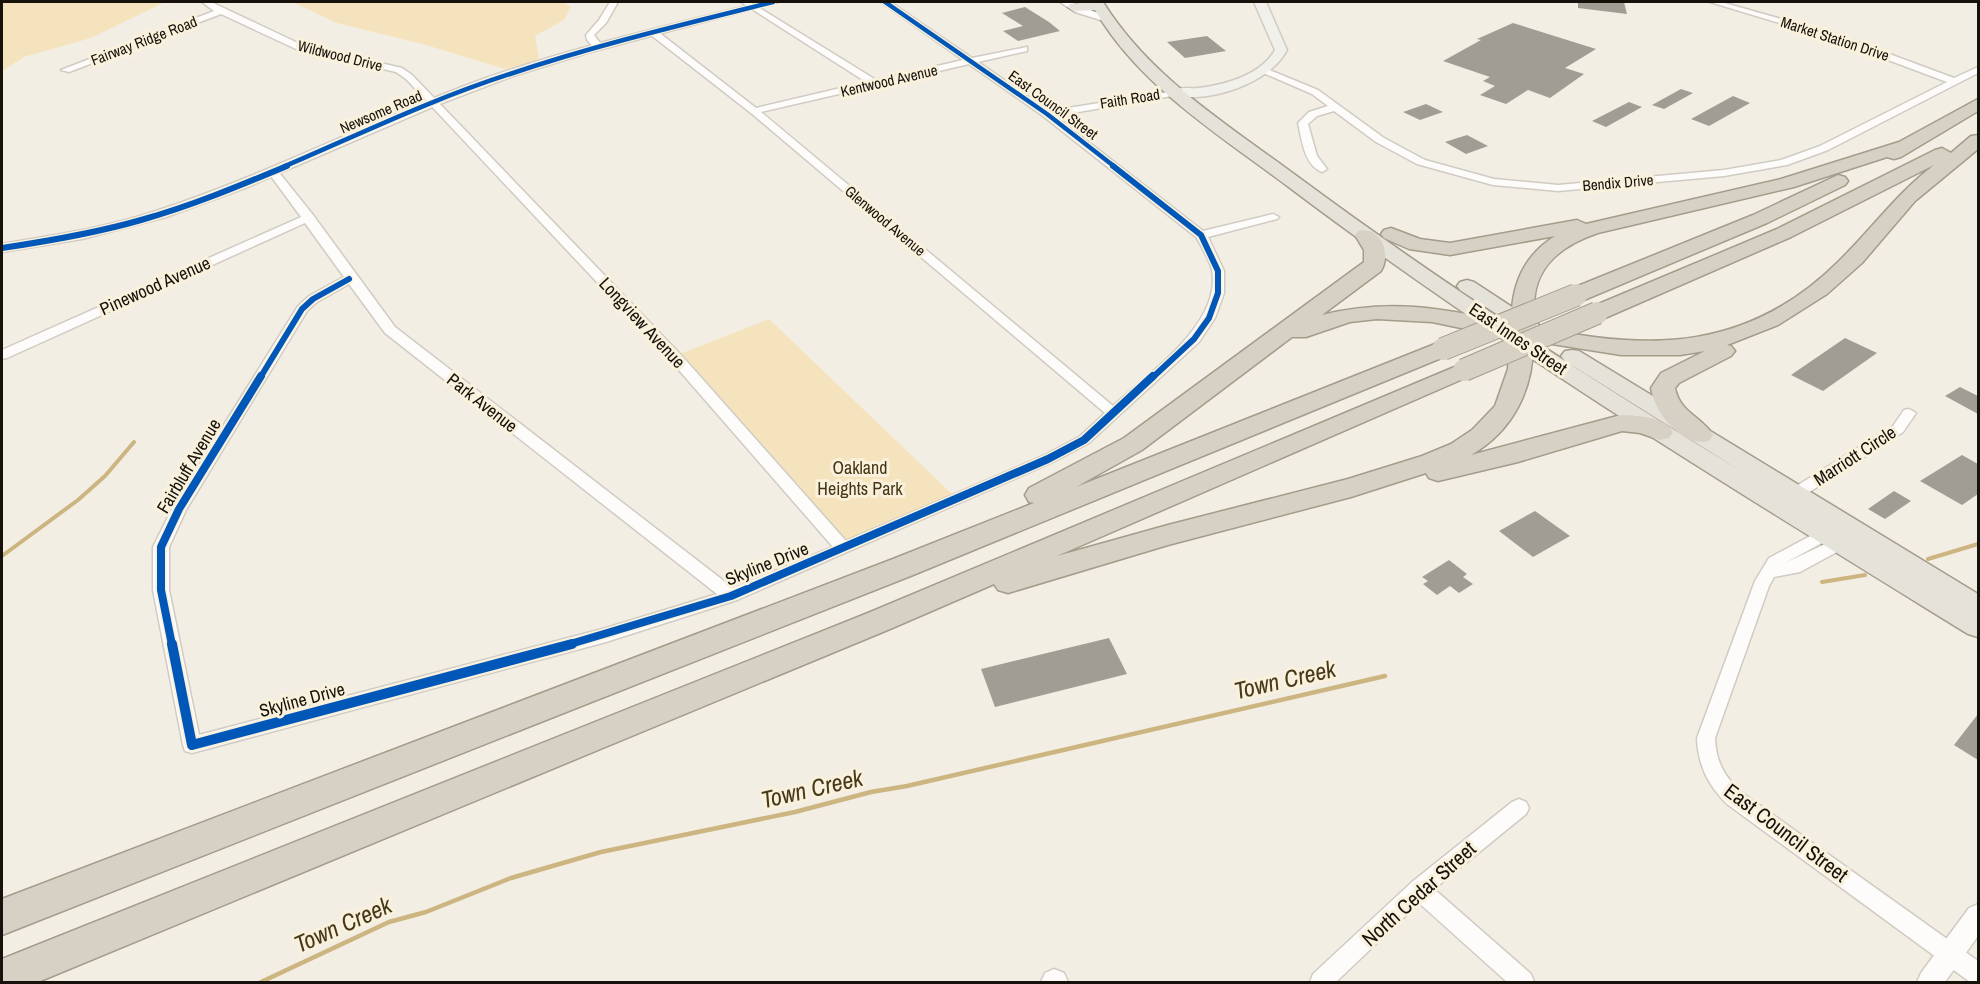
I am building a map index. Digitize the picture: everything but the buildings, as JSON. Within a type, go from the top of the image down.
[{"type":"highway","points":[[2,916],[903,567],[1576,295],[1760,219],[1909,146],[1978,104]]},
{"type":"highway","points":[[1700,435],[1667,404],[1663,390],[1666,381],[1773,325],[1810,297],[1839,273],[1910,195],[1978,138]]},
{"type":"highway","points":[[2,978],[879,621],[1784,233],[1978,138]]},
{"type":"highway","points":[[879,621],[1095,555],[1346,490],[1460,450],[1480,437],[1501,417],[1515,395],[1520,372],[1523,300],[1527,280],[1536,264],[1555,246],[1570,237],[1602,226],[1787,183],[1866,156],[1909,146]]},
{"type":"highway","points":[[1391,234],[1420,246],[1450,249],[1696,204]]},
{"type":"highway","points":[[1201,394],[1257,350],[1373,266],[1376,253],[1365,235]]},
{"type":"highway","points":[[903,567],[937,545],[1063,483],[1114,455],[1201,394],[1297,333],[1341,317],[1377,312],[1425,314],[1620,350],[1650,351],[1687,348],[1719,341],[1746,331],[1810,297]]},
{"type":"highway","points":[[1305,501],[1497,459],[1621,423],[1644,425],[1660,432]]},
{"type":"main road","points":[[1070,4],[1092,8],[1097,2]]},
{"type":"main road","name":"East Innes Street","points":[[1097,2],[1107,19],[1134,53],[1391,234],[1660,432],[1978,627]]},
{"type":"main road","name":"East Innes Street","points":[[1110,2],[1137,40],[1186,90],[1290,180],[1365,235],[1523,333],[1700,435],[1978,607]]},
{"type":"main road","points":[[1260,2],[1280,53],[1264,71]]},
{"type":"main road","name":"Faith Road","points":[[1186,90],[1253,67],[1267,57],[1276,40]]},
{"type":"main road","name":"Faith Road","points":[[1186,90],[1241,82],[1264,71]]},
{"type":"street","name":"Wildwood Drive","points":[[206,2],[299,46],[399,70],[435,103]]},
{"type":"street","points":[[599,48],[591,40],[590,35],[603,21],[614,2]]},
{"type":"street","name":"Newsome Road","points":[[2,248],[75,236],[142,220],[273,172],[435,103],[513,73],[749,4],[772,2]]},
{"type":"street","name":"East Council Street","points":[[885,2],[1047,114],[1201,235]]},
{"type":"street","name":"Market Station Drive","points":[[1714,2],[1835,37],[1955,82]]},
{"type":"street","points":[[749,4],[875,84]]},
{"type":"street","points":[[1070,4],[1107,19]]},
{"type":"street","name":"Fairway Ridge Road","points":[[66,70],[221,11]]},
{"type":"street","name":"Glenwood Avenue","points":[[654,33],[754,111],[1113,413]]},
{"type":"street","name":"Kentwood Avenue","points":[[754,111],[1024,49]]},
{"type":"street","name":"Bendix Drive","points":[[1264,71],[1306,87],[1389,146],[1434,166],[1510,184],[1573,188],[1724,173],[1783,162],[1824,148],[1978,70]]},
{"type":"street","name":"Faith Road","points":[[1047,114],[1186,90]]},
{"type":"street","name":"Longview Avenue","points":[[435,103],[675,358],[844,549]]},
{"type":"street","points":[[1322,169],[1312,157],[1303,123],[1313,114],[1337,107]]},
{"type":"street","name":"Park Avenue","points":[[273,172],[309,217],[349,279],[390,330],[731,596]]},
{"type":"street","name":"Pinewood Avenue","points":[[2,355],[309,217]]},
{"type":"street","points":[[1201,235],[1273,217]]},
{"type":"street","name":"Skyline Drive","points":[[192,745],[606,634],[731,596],[1048,459],[1084,440],[1194,339],[1209,318],[1218,292],[1218,272],[1211,252],[1201,235]]},
{"type":"street","name":"Fairbluff Avenue","points":[[192,745],[162,590],[161,547],[179,509],[302,309],[313,299],[349,279]]},
{"type":"street","name":"Marriott Circle","points":[[1795,494],[1898,429],[1909,413]]},
{"type":"street","name":"East Council Street","points":[[1833,538],[1794,568],[1770,572],[1760,588],[1707,738],[1706,752],[1710,769],[1720,784],[1734,798],[1978,974]]},
{"type":"street","name":"North Cedar Street","points":[[1322,982],[1419,889],[1519,808]]},
{"type":"street","points":[[1419,889],[1523,982]]},
{"type":"street","points":[[1930,982],[1978,916]]},
{"type":"green space","points":[[2,2],[165,2],[91,38],[24,57],[2,71]]},
{"type":"green space","points":[[292,2],[563,2],[571,7],[564,20],[535,36],[539,58],[534,62],[505,69],[426,45],[337,23]]},
{"type":"green space","name":"Oakland Heights Park","points":[[769,319],[953,495],[845,542],[680,354]]},
{"type":"waterway","points":[[2,556],[78,500],[105,476],[134,442]]},
{"type":"waterway","name":"Town Creek","points":[[1928,559],[1978,544]]},
{"type":"waterway","name":"Town Creek","points":[[1822,582],[1865,575]]},
{"type":"waterway","name":"Town Creek","points":[[261,982],[389,922],[426,912],[511,878],[601,852],[795,812],[871,792],[907,786],[1385,676]]},
{"type":"cycle path","points":[[2,248],[102,230],[161,214],[240,185],[433,103],[509,74],[621,41],[773,2]]},
{"type":"cycle path","points":[[349,279],[313,299],[302,309],[179,509],[161,547],[161,590],[192,745],[606,635],[731,596],[1048,459],[1084,440],[1194,339],[1209,318],[1218,293],[1218,271],[1201,235],[1047,114],[885,2]]}]
